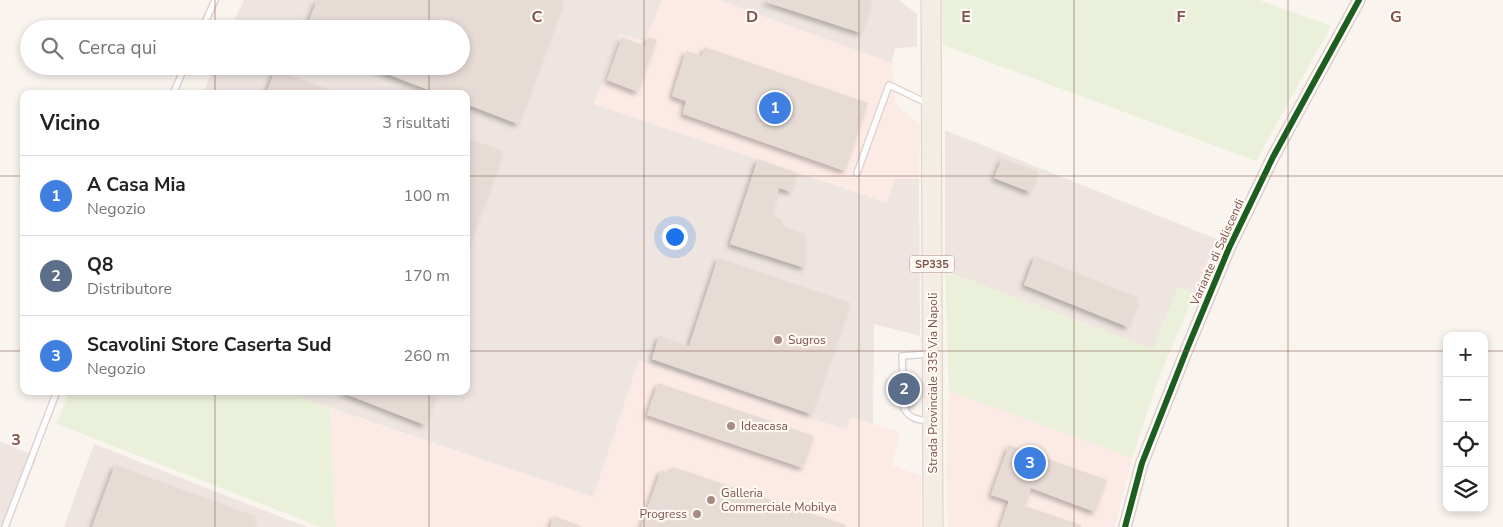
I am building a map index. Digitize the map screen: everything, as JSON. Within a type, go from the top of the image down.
[{"type":"main road","name":"Strada Provinciale 335 Via Napoli","points":[[931,0],[933,527]]},
{"type":"street","name":"Variante di Saliscendi","points":[[1125,527],[1142,463],[1229,248],[1273,157],[1359,0]]},
{"type":"lane","points":[[206,20],[215,0]]},
{"type":"lane","points":[[175,90],[181,75]]},
{"type":"lane","points":[[857,173],[888,85],[931,105]]},
{"type":"lane","points":[[903,378],[902,356],[932,354]]},
{"type":"lane","points":[[5,527],[55,395]]},
{"type":"lane","points":[[903,404],[904,410],[909,416],[918,420],[933,421]]},
{"type":"shaded area","points":[[244,0],[662,0],[645,41],[620,34],[594,104],[887,203],[895,179],[919,179],[920,336],[874,324],[873,424],[850,417],[847,430],[639,360],[593,497],[293,395],[470,395],[470,90],[205,90],[210,75],[470,75],[470,20],[234,20]]},
{"type":"shaded area","points":[[662,0],[719,0],[892,63],[895,102],[903,111],[920,123],[919,179],[895,179],[887,203],[594,104],[620,34],[645,41]]},
{"type":"shaded area","points":[[719,0],[899,0],[917,14],[917,47],[895,48],[892,63]]},
{"type":"shaded area","points":[[945,130],[1217,239],[1195,293],[1178,287],[1153,349],[945,271]]},
{"type":"shaded area","points":[[639,360],[847,430],[850,417],[900,432],[892,465],[921,476],[921,527],[335,527],[330,408],[593,497]]},
{"type":"shaded area","points":[[949,391],[1132,458],[1115,527],[948,527],[946,473]]},
{"type":"shaded area","points":[[0,441],[37,457],[9,527],[0,527]]},
{"type":"shaded area","points":[[94,444],[307,527],[66,527],[64,526]]},
{"type":"green space","points":[[942,0],[1259,0],[1331,26],[1256,161],[943,45]]},
{"type":"green space","points":[[945,271],[1153,349],[1178,287],[1195,293],[1159,377],[1132,458],[949,391]]},
{"type":"green space","points":[[68,395],[293,395],[330,408],[335,527],[321,527],[57,424]]},
{"type":"building","points":[[317,0],[564,0],[518,124],[470,106],[470,90],[429,90],[390,75],[470,75],[470,20],[309,20]]},
{"type":"building","points":[[766,0],[872,0],[861,33],[766,2]]},
{"type":"building","points":[[622,37],[645,46],[649,37],[657,40],[638,92],[607,80]]},
{"type":"building","points":[[705,47],[868,103],[845,171],[683,114],[686,101],[672,96],[686,51],[702,56]]},
{"type":"building","points":[[273,75],[289,75],[330,90],[268,90]]},
{"type":"building","points":[[470,139],[503,151],[470,242]]},
{"type":"building","points":[[1002,158],[1038,172],[1030,192],[994,178]]},
{"type":"building","points":[[758,159],[797,173],[791,192],[779,188],[771,215],[782,220],[783,227],[805,234],[805,268],[730,244]]},
{"type":"building","points":[[1035,256],[1139,298],[1128,327],[1024,285]]},
{"type":"building","name":"Sugros","points":[[718,258],[850,303],[811,414],[652,359],[659,336],[689,346]]},
{"type":"building","points":[[891,378],[898,378],[900,382],[904,383],[904,388],[916,388],[916,404],[908,404],[903,399],[903,389],[891,389]]},
{"type":"building","name":"Ideacasa","points":[[658,383],[814,436],[803,468],[647,415]]},
{"type":"building","points":[[348,395],[436,395],[425,425]]},
{"type":"building","points":[[1009,445],[1107,480],[1095,512],[1031,488],[1025,506],[1081,525],[1081,527],[1000,527],[1009,501],[991,495]]},
{"type":"building","points":[[115,465],[257,517],[254,527],[92,527]]},
{"type":"building","name":"Galleria Commerciale Mobilya","points":[[673,467],[846,525],[846,527],[641,527],[661,470],[670,474]]},
{"type":"building","points":[[554,516],[581,526],[581,527],[550,527]]},
{"type":"cycle path","points":[[1125,527],[1142,463],[1229,248],[1273,157],[1359,0]]},
{"type":"place","name":"A Casa Mia","points":[[775,108]]},
{"type":"place","name":"Sugros","points":[[778,340]]},
{"type":"place","name":"Q8","points":[[904,389]]},
{"type":"place","name":"Ideacasa","points":[[731,426]]},
{"type":"place","name":"Scavolini Store Caserta Sud","points":[[1030,463]]},
{"type":"place","name":"Galleria Commerciale Mobilya","points":[[711,500]]},
{"type":"place","name":"Progress","points":[[697,514]]}]
